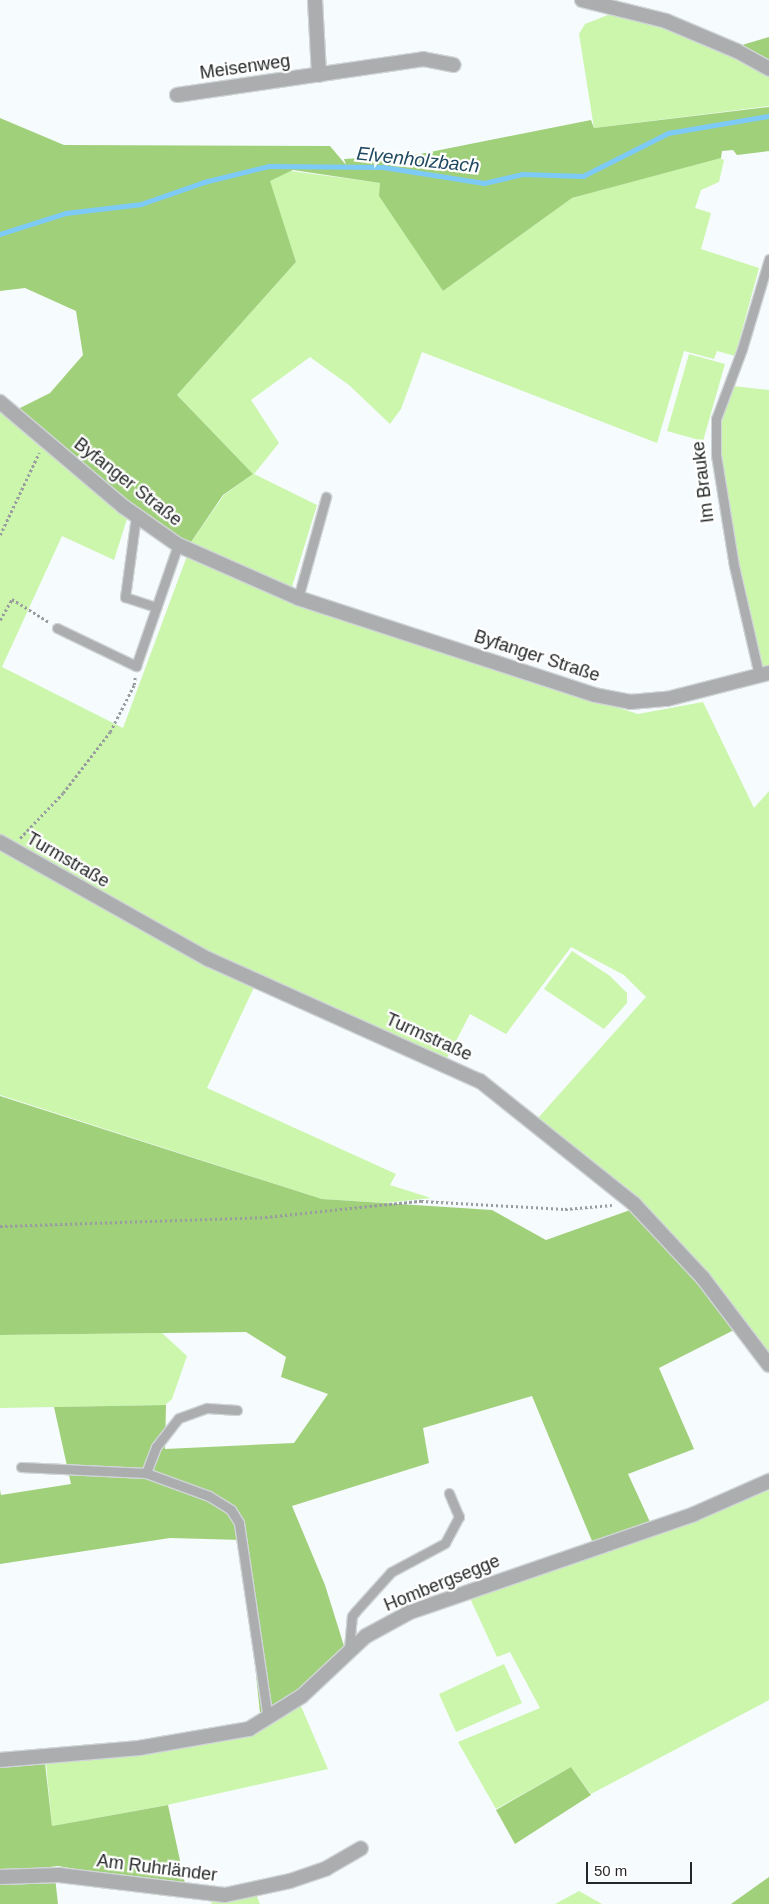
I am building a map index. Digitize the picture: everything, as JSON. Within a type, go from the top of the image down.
[{"type":"street","points":[[315,0],[319,75]]},
{"type":"street","points":[[582,0],[666,21],[737,51],[769,69]]},
{"type":"street","name":"Meisenweg","points":[[177,96],[423,59],[454,65]]},
{"type":"street","name":"Byfanger Straße","points":[[0,402],[136,516],[178,545],[298,598],[595,695],[630,702],[667,699],[764,674]]},
{"type":"street","name":"Turmstraße","points":[[5,845],[208,959],[480,1081],[634,1204],[703,1278],[769,1366]]},
{"type":"street","name":"Hombergsegge","points":[[0,1760],[186,1742],[240,1731],[268,1720],[302,1696],[349,1649],[397,1618],[435,1602],[694,1514],[769,1481]]},
{"type":"street","name":"Am Ruhrländer","points":[[0,1877],[59,1874],[224,1895],[290,1881],[328,1868],[361,1848]]},
{"type":"lane","name":"Im Brauke","points":[[764,674],[734,566],[716,455],[716,419],[742,349],[769,259]]},
{"type":"lane","points":[[298,598],[326,497]]},
{"type":"lane","points":[[136,516],[125,597],[156,607]]},
{"type":"lane","points":[[57,628],[136,666],[178,545]]},
{"type":"lane","points":[[146,1473],[156,1447],[179,1418],[207,1408],[237,1410]]},
{"type":"lane","points":[[21,1467],[146,1473],[209,1496],[236,1514],[268,1720]]},
{"type":"lane","points":[[349,1649],[352,1616],[355,1612],[391,1572],[445,1542],[459,1517],[449,1494]]},
{"type":"path","points":[[0,535],[44,440]]},
{"type":"path","points":[[0,620],[12,599],[57,628]]},
{"type":"path","points":[[5,845],[63,793],[110,732],[134,685],[136,666]]},
{"type":"path","points":[[0,1226],[265,1218],[421,1201],[565,1209],[634,1204]]},
{"type":"green space","points":[[608,15],[629,15],[665,23],[769,73],[769,106],[594,128],[579,34],[585,24]]},
{"type":"green space","points":[[769,37],[769,65],[735,47]]},
{"type":"green space","points":[[769,107],[769,151],[737,155],[733,150],[722,151],[721,158],[572,198],[443,291],[379,196],[380,183],[293,170],[270,181],[296,262],[177,395],[253,474],[223,495],[189,545],[143,517],[18,409],[50,393],[83,355],[76,311],[25,288],[0,291],[0,118],[64,145],[330,146],[346,165],[344,159],[415,155],[591,120],[594,128]]},
{"type":"green space","points":[[720,158],[724,160],[719,182],[701,190],[695,208],[711,213],[701,249],[759,268],[735,356],[717,351],[714,359],[684,351],[657,443],[422,352],[401,409],[390,424],[349,385],[310,357],[251,400],[279,443],[254,474],[317,505],[291,590],[189,545],[224,495],[253,474],[177,395],[296,262],[269,181],[291,171],[381,183],[443,291],[572,198]]},
{"type":"green space","points":[[689,354],[725,364],[703,441],[667,431]]},
{"type":"green space","points":[[733,386],[769,390],[769,666],[761,668],[737,563],[719,456],[720,421]]},
{"type":"green space","points":[[0,409],[127,519],[114,560],[62,536],[2,667],[123,728],[187,556],[513,674],[638,714],[703,702],[754,808],[769,791],[769,1356],[642,1202],[576,1153],[538,1118],[646,997],[624,975],[571,947],[506,1034],[470,1014],[447,1058],[205,951],[0,841]]},
{"type":"green space","points":[[0,847],[255,985],[207,1088],[396,1174],[390,1185],[431,1198],[385,1203],[322,1199],[0,1095]]},
{"type":"green space","points":[[572,951],[610,976],[627,993],[627,1003],[604,1029],[544,989]]},
{"type":"green space","points":[[0,1096],[322,1199],[492,1210],[546,1240],[633,1209],[665,1240],[736,1329],[659,1368],[694,1449],[628,1474],[650,1522],[592,1541],[532,1396],[423,1428],[429,1463],[292,1506],[325,1585],[344,1646],[308,1683],[260,1713],[242,1540],[170,1538],[0,1564],[0,1490],[1,1495],[71,1484],[54,1407],[166,1405],[165,1449],[294,1443],[328,1394],[281,1377],[286,1357],[246,1332],[0,1335]]},
{"type":"green space","points":[[162,1333],[187,1356],[172,1399],[165,1405],[0,1408],[0,1335]]},
{"type":"green space","points":[[769,1487],[769,1700],[591,1794],[571,1767],[496,1809],[458,1742],[540,1708],[510,1652],[497,1657],[469,1596],[616,1548],[729,1506]]},
{"type":"green space","points":[[504,1664],[522,1703],[456,1732],[439,1694]]},
{"type":"green space","points":[[300,1704],[328,1769],[167,1805],[52,1826],[46,1763],[232,1740],[258,1732]]},
{"type":"green space","points":[[45,1763],[52,1826],[168,1805],[186,1888],[58,1866],[0,1873],[0,1766]]},
{"type":"green space","points":[[571,1767],[591,1795],[515,1844],[496,1810]]},
{"type":"green space","points":[[55,1877],[58,1904],[0,1904],[0,1883]]},
{"type":"green space","points":[[769,1877],[769,1904],[731,1904]]},
{"type":"green space","points":[[579,1891],[602,1904],[555,1904]]},
{"type":"green space","points":[[256,1894],[260,1904],[211,1904],[212,1902]]},
{"type":"waterway","name":"Elvenholzbach","points":[[0,234],[66,213],[141,204],[204,182],[269,166],[383,167],[484,183],[522,174],[583,176],[668,133],[769,116]]}]
